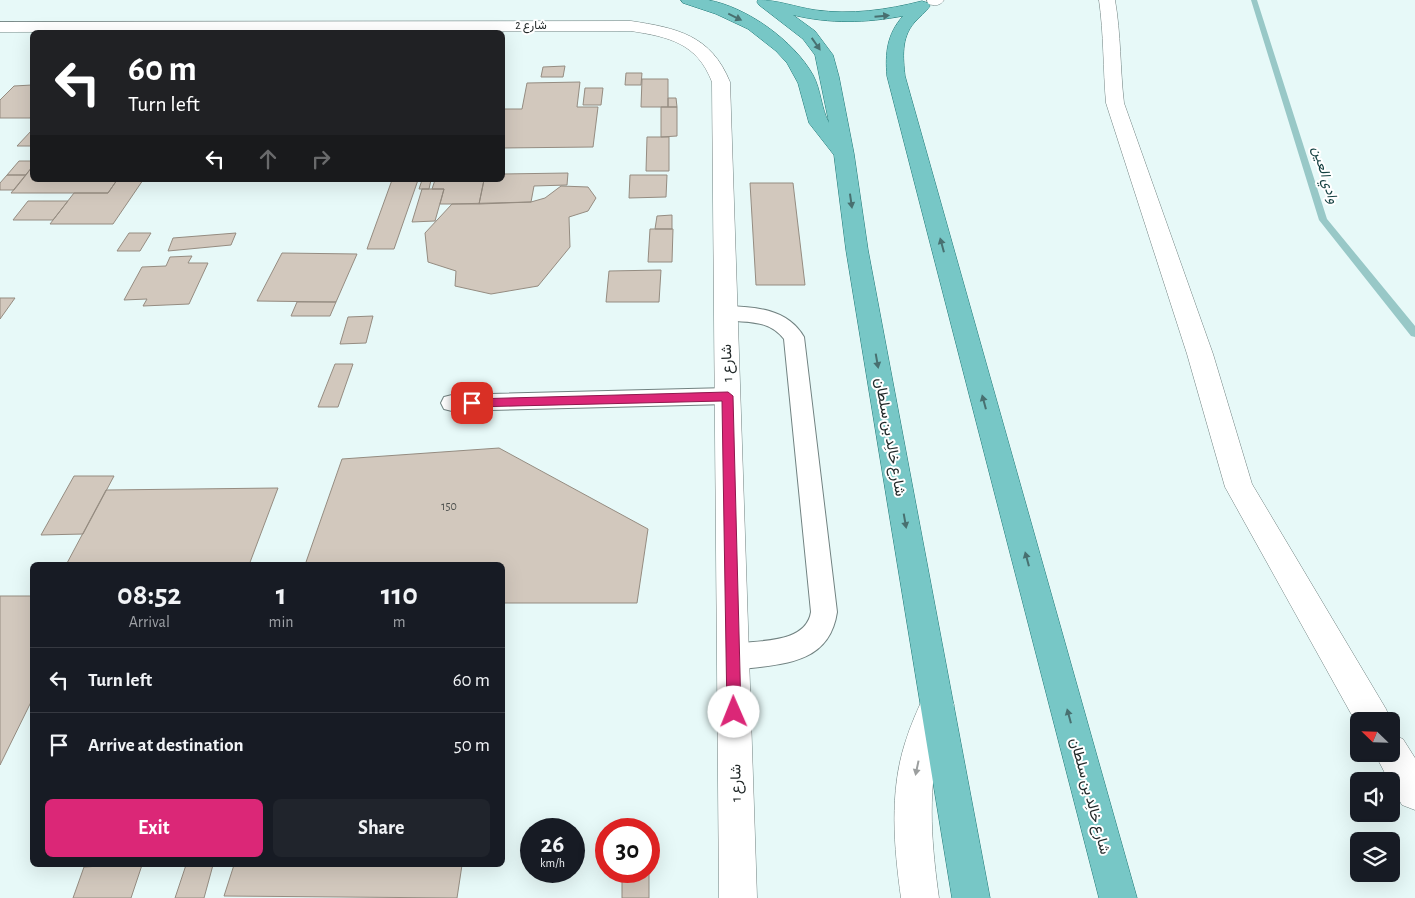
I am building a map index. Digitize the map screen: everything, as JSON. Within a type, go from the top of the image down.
[{"type":"main road","points":[[689,0],[724,11],[750,24],[772,39],[790,56],[804,75],[815,114],[821,127],[844,154]]},
{"type":"main road","points":[[764,1],[802,13],[844,18],[887,16],[932,2]]},
{"type":"main road","name":"شارع خالِد بن سلطان","points":[[764,1],[809,35],[824,55],[830,77],[844,154],[857,250],[971,898]]},
{"type":"main road","name":"شارع خالِد بن سلطان","points":[[932,2],[906,20],[897,37],[894,56],[896,76],[1118,898]]},
{"type":"street","points":[[1107,0],[1110,19],[1110,64],[1115,102],[1200,354],[1239,487],[1369,712]]},
{"type":"street","name":"شارع 2","points":[[0,27],[605,25],[656,30],[679,36],[698,46]]},
{"type":"street","name":"شارع 1","points":[[698,46],[709,56],[717,68],[721,82],[738,898]]},
{"type":"street","points":[[920,898],[911,834],[914,785],[922,743],[937,705]]},
{"type":"street","points":[[1397,762],[1415,792]]},
{"type":"lane","points":[[725,313],[766,315],[778,320],[788,328],[794,337],[824,612],[820,631],[805,644],[796,648],[733,657]]},
{"type":"lane","points":[[452,403],[728,396]]},
{"type":"building","points":[[565,66],[563,77],[541,77],[543,67]]},
{"type":"building","points":[[626,73],[642,73],[641,85],[625,85]]},
{"type":"building","points":[[642,79],[668,79],[668,107],[641,107]]},
{"type":"building","points":[[580,82],[577,107],[598,107],[593,147],[505,148],[505,109],[522,109],[527,83]]},
{"type":"building","points":[[30,85],[30,118],[0,118],[0,100],[14,86]]},
{"type":"building","points":[[585,88],[603,88],[601,105],[583,105]]},
{"type":"building","points":[[668,98],[676,98],[677,107],[668,107]]},
{"type":"building","points":[[661,107],[677,107],[677,136],[661,137]]},
{"type":"building","points":[[30,132],[30,146],[17,146]]},
{"type":"building","points":[[647,137],[669,137],[669,171],[646,171]]},
{"type":"building","points":[[19,161],[30,161],[30,170],[26,175],[7,175]]},
{"type":"building","points":[[30,169],[30,182],[116,182],[108,193],[11,193]]},
{"type":"building","points":[[568,173],[567,185],[534,186],[531,202],[479,204],[484,182],[505,182],[505,174]]},
{"type":"building","points":[[7,175],[26,175],[14,190],[0,190],[0,183]]},
{"type":"building","points":[[630,175],[667,175],[666,197],[629,198]]},
{"type":"building","points":[[116,182],[142,182],[113,224],[50,224],[74,193],[108,193]]},
{"type":"building","points":[[391,182],[417,182],[394,249],[367,249]]},
{"type":"building","points":[[421,182],[431,182],[429,189],[419,189]]},
{"type":"building","points":[[434,182],[484,182],[479,204],[440,204],[444,189],[432,189]]},
{"type":"building","points":[[750,183],[793,183],[805,285],[756,285]]},
{"type":"building","points":[[561,186],[588,187],[596,198],[588,211],[569,217],[570,247],[538,286],[491,294],[455,286],[456,271],[428,262],[425,233],[452,204],[531,202],[545,198]]},
{"type":"building","points":[[422,189],[444,189],[435,221],[412,222]]},
{"type":"building","points":[[28,201],[68,201],[53,220],[13,220]]},
{"type":"building","points":[[672,215],[672,229],[655,229],[657,216]]},
{"type":"building","points":[[650,229],[673,229],[672,262],[648,262]]},
{"type":"building","points":[[129,233],[151,233],[140,251],[117,251]]},
{"type":"building","points":[[236,233],[231,245],[168,251],[173,238]]},
{"type":"building","points":[[282,253],[357,254],[336,302],[257,301]]},
{"type":"building","points":[[192,256],[188,263],[208,263],[189,304],[143,306],[147,299],[124,300],[142,267],[166,266],[170,257]]},
{"type":"building","points":[[661,270],[659,302],[606,302],[609,271]]},
{"type":"building","points":[[0,298],[15,298],[0,319]]},
{"type":"building","points":[[297,302],[336,302],[330,316],[291,316]]},
{"type":"building","points":[[373,316],[366,343],[340,344],[348,317]]},
{"type":"building","points":[[335,364],[353,364],[338,407],[318,407]]},
{"type":"building","points":[[499,448],[648,529],[637,603],[505,603],[505,562],[306,562],[342,459]]},
{"type":"building","points":[[74,476],[114,476],[83,534],[41,535]]},
{"type":"building","points":[[278,488],[250,562],[68,562],[106,490]]},
{"type":"building","points":[[0,596],[30,596],[30,704],[0,765]]},
{"type":"building","points":[[84,867],[141,867],[131,898],[73,898]]},
{"type":"building","points":[[185,867],[212,867],[204,898],[175,898]]},
{"type":"building","points":[[233,867],[462,867],[457,898],[224,896]]},
{"type":"building","points":[[622,883],[649,883],[649,898],[622,898]]},
{"type":"waterway","name":"وادي العين","points":[[1254,0],[1323,220],[1415,333]]},
{"type":"route","points":[[472,403],[728,396],[734,712]]}]
